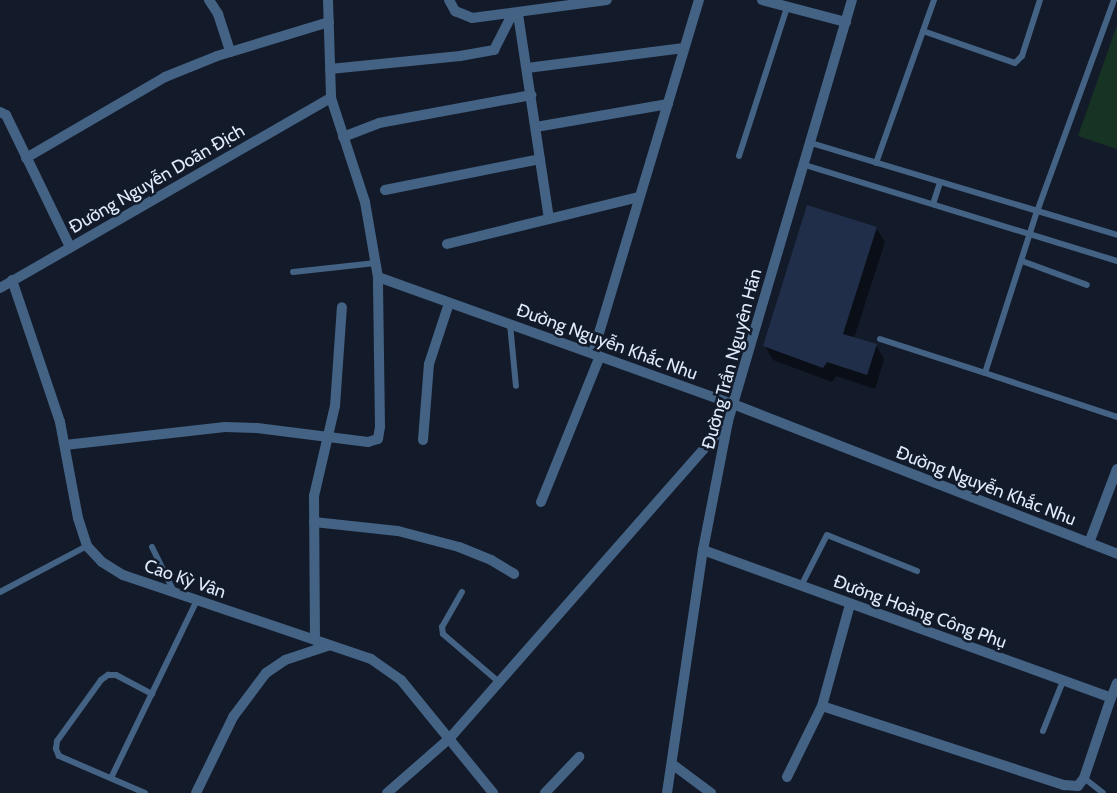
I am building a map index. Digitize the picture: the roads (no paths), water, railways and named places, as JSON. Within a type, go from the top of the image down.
[{"type":"street","points":[[209,0],[218,14],[230,52]]},
{"type":"street","points":[[65,445],[226,427],[257,428],[368,442],[378,438],[380,427],[378,277],[365,202],[331,98],[328,0]]},
{"type":"street","points":[[449,0],[455,11],[472,18],[515,14],[607,0]]},
{"type":"street","points":[[541,502],[596,355],[639,197],[699,0]]},
{"type":"street","points":[[762,0],[846,22]]},
{"type":"street","name":"Đường Trần Nguyên Hãn","points":[[667,793],[703,550],[728,421],[805,165],[852,0]]},
{"type":"street","points":[[330,69],[460,56],[494,50],[515,14]]},
{"type":"street","points":[[515,14],[527,68],[549,219]]},
{"type":"street","points":[[26,158],[165,77],[230,52],[329,22]]},
{"type":"street","points":[[527,68],[684,48]]},
{"type":"street","points":[[343,137],[379,123],[531,95]]},
{"type":"street","name":"Đường Nguyễn Doãn Địch","points":[[0,288],[331,98]]},
{"type":"street","points":[[536,127],[668,104]]},
{"type":"street","points":[[0,112],[6,115],[70,247]]},
{"type":"street","points":[[385,190],[540,159]]},
{"type":"street","points":[[447,244],[639,197]]},
{"type":"street","name":"Đường Nguyễn Khắc Nhu","points":[[378,277],[733,404],[1117,554]]},
{"type":"street","name":"Cao Kỳ Vân","points":[[12,280],[48,380],[65,445],[78,518],[87,546],[102,562],[123,575],[371,659],[401,680],[493,793]]},
{"type":"street","points":[[423,440],[428,364],[449,303]]},
{"type":"street","points":[[315,640],[314,522],[316,488],[328,438],[339,377],[342,308]]},
{"type":"street","points":[[387,793],[449,739],[728,421]]},
{"type":"street","points":[[1089,544],[1117,468]]},
{"type":"street","points":[[314,522],[398,531],[460,547],[492,560],[514,574]]},
{"type":"street","name":"Đường Hoàng Công Phụ","points":[[703,550],[1111,698]]},
{"type":"street","points":[[787,777],[822,706],[850,604]]},
{"type":"street","points":[[196,793],[233,717],[266,672],[285,660],[330,645]]},
{"type":"street","points":[[822,706],[1064,785],[1078,786],[1084,778],[1117,683]]},
{"type":"street","points":[[545,793],[579,757]]},
{"type":"street","points":[[672,764],[712,793]]},
{"type":"lane","points":[[876,163],[934,0]]},
{"type":"lane","points":[[923,31],[1015,63],[1022,56],[1040,0]]},
{"type":"lane","points":[[986,373],[1037,211],[1114,0]]},
{"type":"lane","points":[[739,156],[787,7]]},
{"type":"lane","points":[[811,143],[1117,234]]},
{"type":"lane","points":[[805,165],[1117,261]]},
{"type":"lane","points":[[933,204],[940,182]]},
{"type":"lane","points":[[1022,261],[1087,285]]},
{"type":"lane","points":[[293,272],[376,263]]},
{"type":"lane","points":[[510,324],[516,386]]},
{"type":"lane","points":[[880,339],[1117,417]]},
{"type":"lane","points":[[801,586],[827,535],[917,571]]},
{"type":"lane","points":[[0,592],[87,546]]},
{"type":"lane","points":[[152,547],[174,592]]},
{"type":"lane","points":[[462,592],[442,628],[443,634],[499,682]]},
{"type":"lane","points":[[111,778],[197,600]]},
{"type":"lane","points":[[145,793],[59,756],[57,741],[101,680],[108,676],[116,676],[152,694]]},
{"type":"lane","points":[[1043,731],[1063,681]]},
{"type":"lane","points":[[1084,778],[1103,793]]}]
